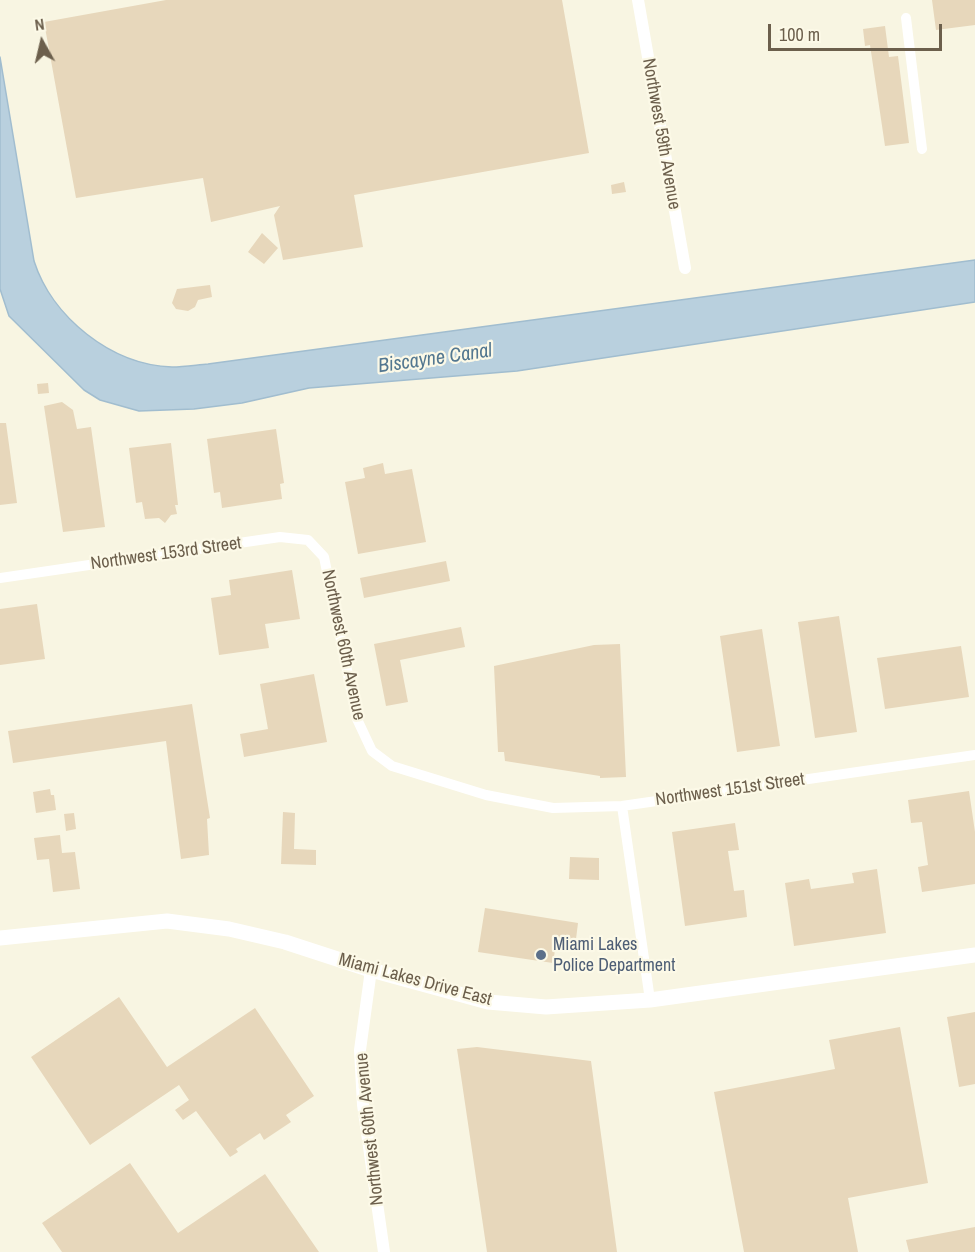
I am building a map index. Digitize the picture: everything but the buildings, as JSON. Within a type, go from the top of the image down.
[{"type":"main road","name":"Miami Lakes Drive East","points":[[0,938],[167,921],[229,929],[285,942],[371,970],[488,1002],[546,1007],[650,1000],[975,955]]},
{"type":"street","name":"Northwest 59th Avenue","points":[[638,0],[685,268]]},
{"type":"street","points":[[906,18],[922,149]]},
{"type":"street","name":"Northwest 153rd Street","points":[[0,579],[280,537],[308,540],[324,557]]},
{"type":"street","name":"Northwest 60th Avenue","points":[[324,557],[357,719],[372,751],[392,766],[486,795]]},
{"type":"street","name":"Northwest 151st Street","points":[[486,795],[553,808],[622,806],[975,755]]},
{"type":"street","points":[[622,806],[650,1000]]},
{"type":"street","name":"Northwest 60th Avenue","points":[[371,970],[360,1050],[363,1105],[384,1252]]},
{"type":"water","name":"Biscayne Canal","points":[[0,57],[34,261],[43,282],[69,319],[87,334],[106,347],[149,364],[172,367],[208,364],[975,260],[975,302],[517,371],[309,388],[242,403],[194,409],[139,411],[100,400],[84,390],[9,316],[0,289]]},
{"type":"place","name":"Miami Lakes Police Department","points":[[541,955]]}]
